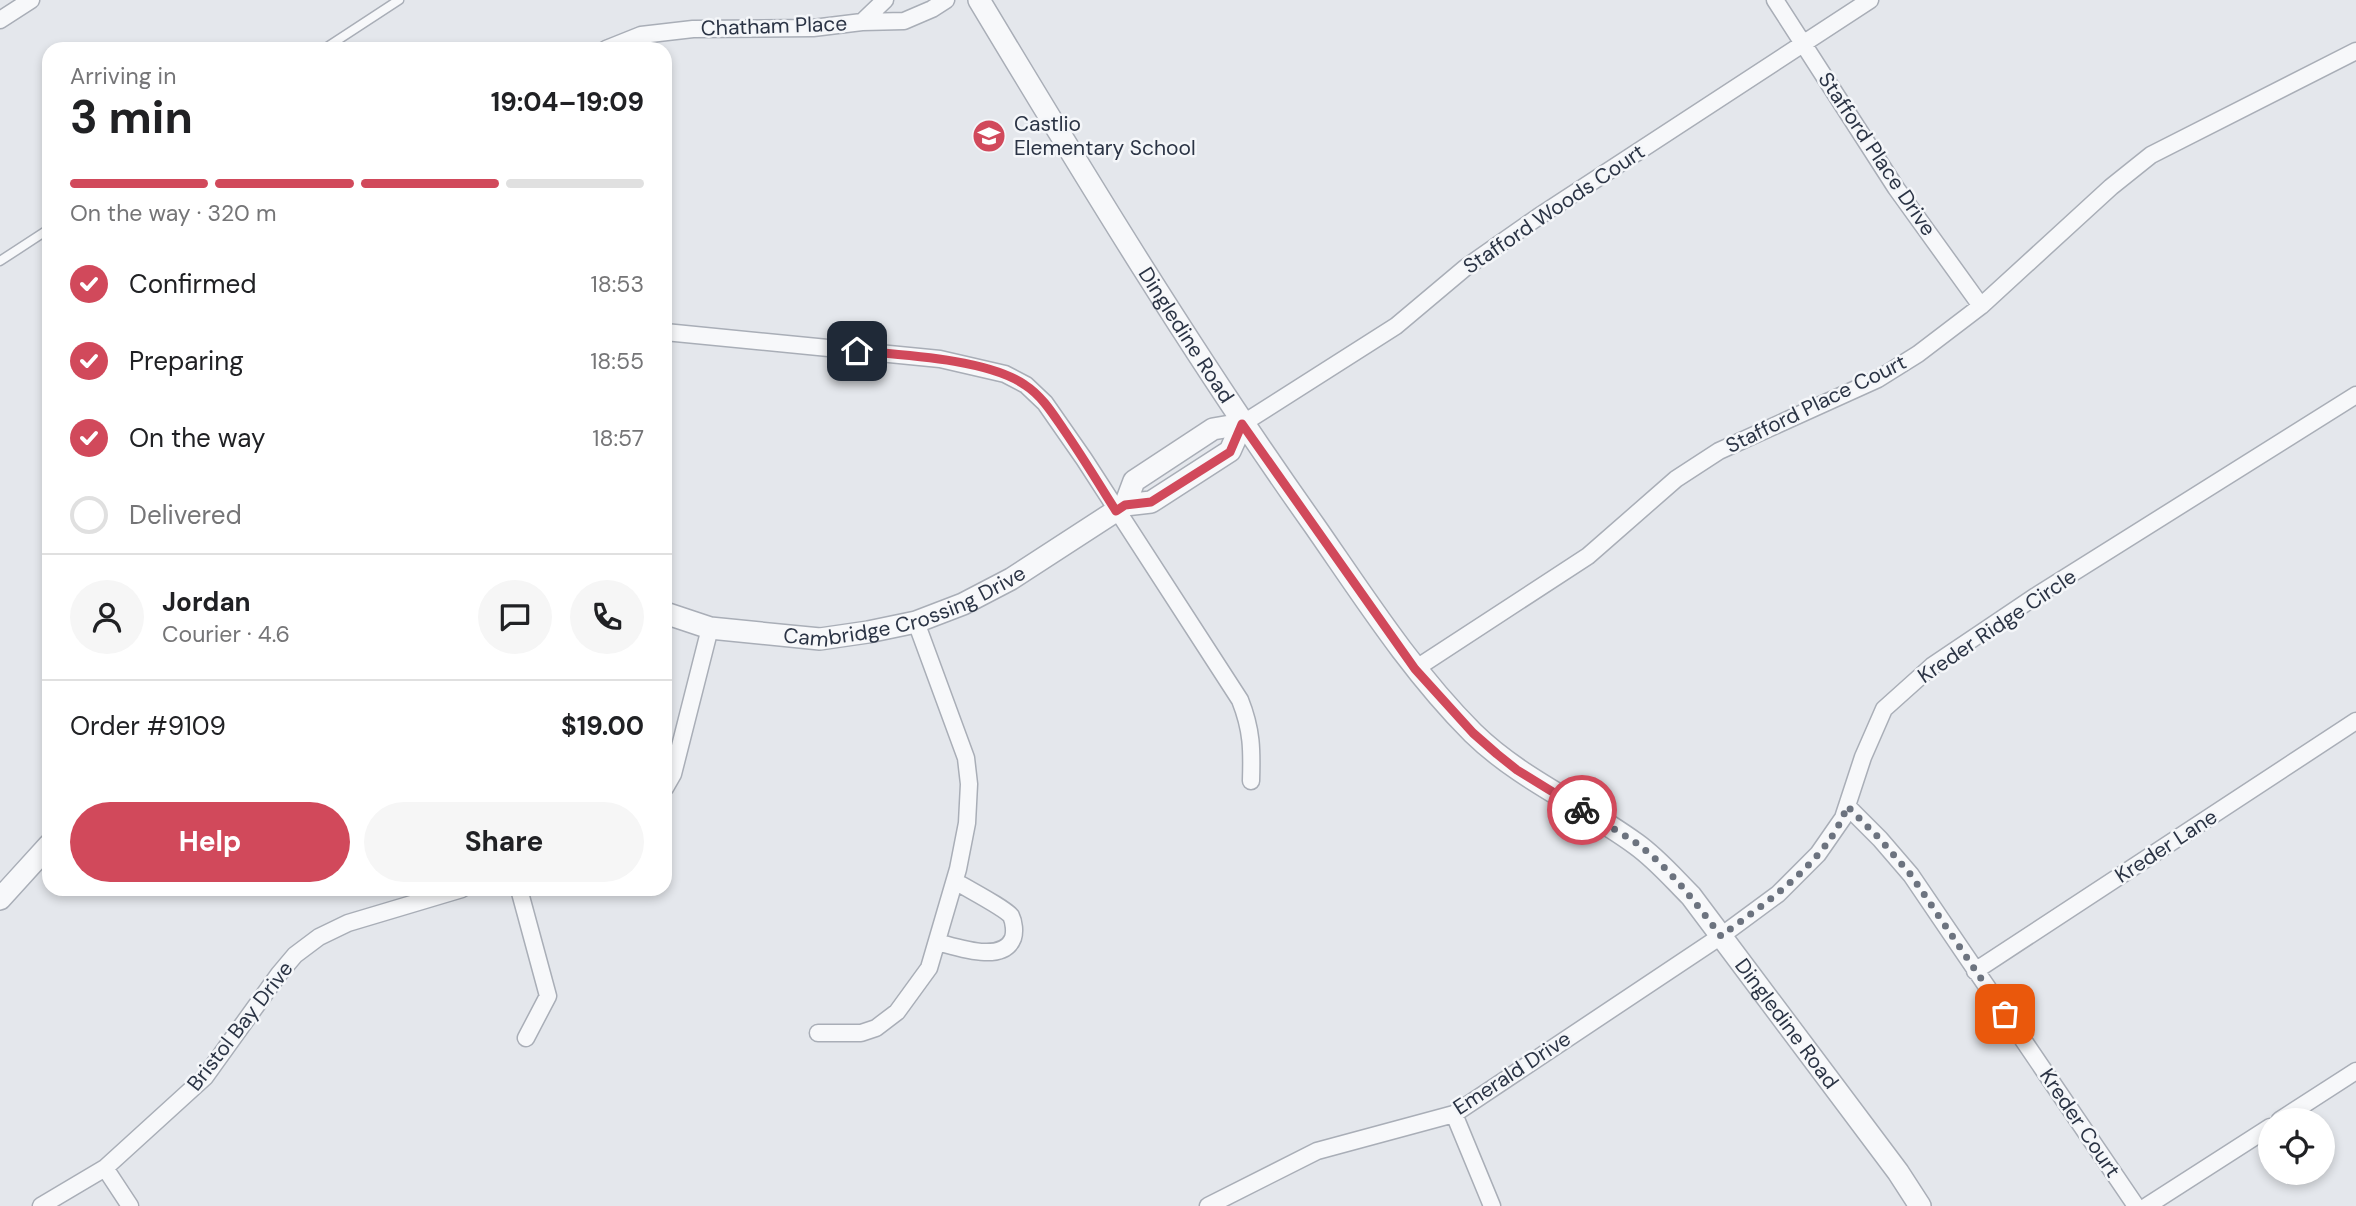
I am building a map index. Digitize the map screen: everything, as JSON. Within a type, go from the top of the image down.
[{"type":"street","points":[[0,20],[31,0]]},
{"type":"street","name":"Chatham Place","points":[[862,22],[885,0]]},
{"type":"street","name":"Chatham Place","points":[[624,42],[641,35],[693,29],[813,28],[862,22],[904,21],[946,0]]},
{"type":"street","name":"Dingledine Road","points":[[979,0],[1049,118],[1242,424],[1415,669],[1473,733],[1517,770],[1634,842],[1654,858],[1691,896],[1898,1172],[1920,1206]]},
{"type":"street","name":"Stafford Place Drive","points":[[1775,0],[1896,188],[1981,306]]},
{"type":"street","name":"Stafford Woods Court","points":[[1242,424],[1378,339],[1465,268],[1517,231],[1870,0]]},
{"type":"street","name":"Stafford Place Court","points":[[1415,669],[1588,556],[1676,479],[1738,442],[1878,379],[1937,341],[1981,306],[2111,187],[2151,155],[2356,51]]},
{"type":"street","points":[[672,333],[940,359],[1005,374],[1026,385],[1045,403],[1121,508],[1240,700],[1252,741],[1251,781]]},
{"type":"street","name":"Kreder Ridge Circle","points":[[1721,936],[1778,894],[1818,854],[1843,818],[1863,757],[1884,709],[1933,666],[2036,596],[2356,395]]},
{"type":"street","name":"Cambridge Crossing Drive","points":[[672,615],[710,628],[820,639],[916,622],[963,604],[1011,579],[1121,508],[1134,481],[1213,429],[1242,424]]},
{"type":"street","points":[[818,1033],[861,1033],[876,1027],[897,1012],[929,968],[955,881],[967,823],[970,784],[966,758],[916,622]]},
{"type":"street","points":[[672,776],[710,628]]},
{"type":"street","name":"Kreder Lane","points":[[1975,971],[2356,721]]},
{"type":"street","name":"Kreder Court","points":[[1847,806],[1911,875],[2136,1206]]},
{"type":"street","points":[[0,899],[42,853]]},
{"type":"street","points":[[937,942],[982,953],[1003,950],[1011,944],[1015,932],[1010,916],[955,881]]},
{"type":"street","name":"Bristol Bay Drive","points":[[41,1206],[105,1168],[205,1077],[295,955],[319,937],[348,923],[439,896]]},
{"type":"street","points":[[521,896],[548,996],[526,1038]]},
{"type":"street","name":"Emerald Drive","points":[[1208,1206],[1317,1151],[1454,1114],[1721,936]]},
{"type":"street","points":[[2299,1108],[2356,1071]]},
{"type":"street","points":[[1454,1114],[1492,1206]]},
{"type":"street","points":[[2147,1206],[2258,1135]]},
{"type":"street","points":[[105,1168],[130,1206]]},
{"type":"lane","points":[[335,42],[399,0]]},
{"type":"lane","points":[[0,261],[42,234]]},
{"type":"way so far","points":[[1582,810],[1634,842],[1654,858],[1691,896],[1721,936],[1778,894],[1818,854],[1843,818],[1847,806],[1911,875],[2005,1014]]},
{"type":"place","name":"Castlio Elementary School","points":[[989,136]]},
{"type":"route","points":[[857,351],[940,359],[1005,374],[1026,385],[1045,403],[1116,511],[1125,505],[1151,502],[1230,452],[1242,424],[1415,669],[1473,733],[1497,754],[1517,770],[1582,810]]}]
